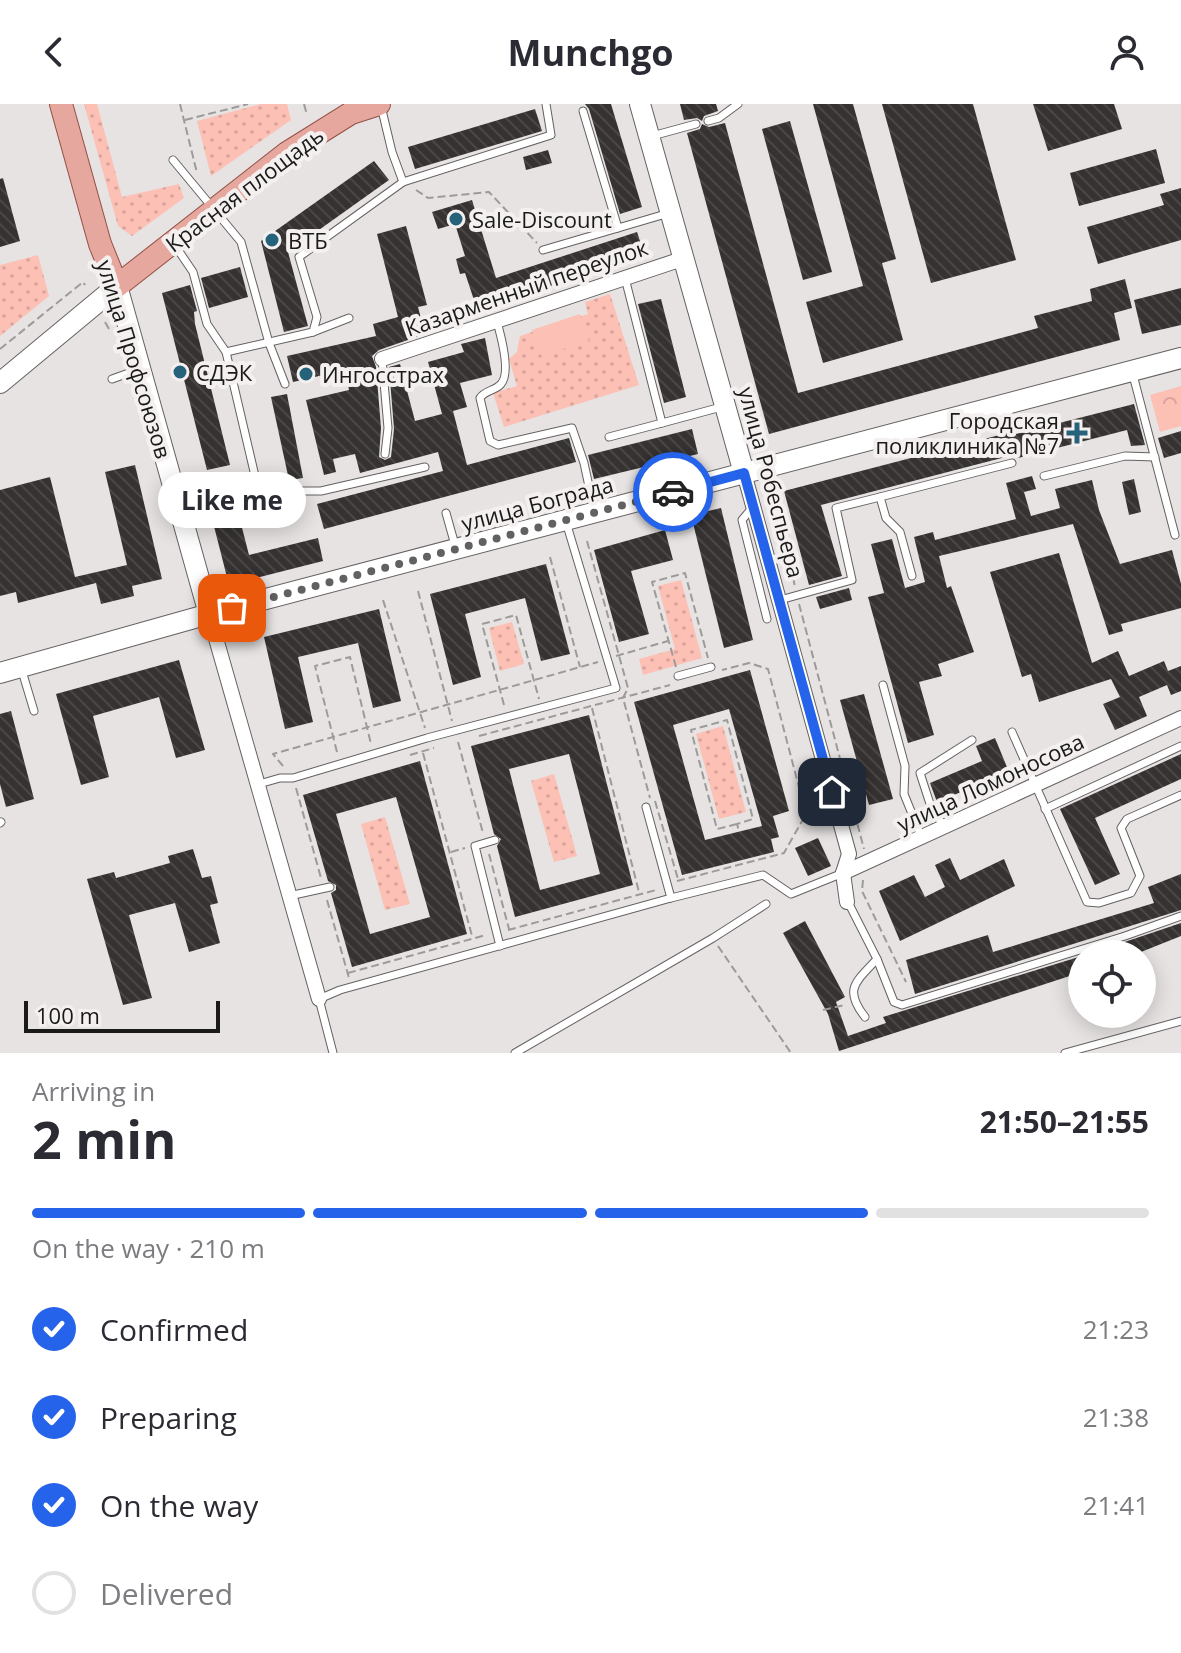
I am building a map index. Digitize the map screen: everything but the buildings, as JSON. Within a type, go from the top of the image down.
[{"type":"main road","name":"улица Профсоюзов","points":[[61,104],[100,244],[117,286]]},
{"type":"main road","name":"Красная площадь","points":[[117,286],[173,243],[208,202],[328,125],[351,113],[380,104]]},
{"type":"street","name":"улица Робеспьера","points":[[640,104],[727,406],[849,854],[843,873]]},
{"type":"street","name":"Казарменный переулок","points":[[382,359],[685,258]]},
{"type":"street","name":"улица Профсоюзов","points":[[117,286],[209,614]]},
{"type":"street","points":[[1,379],[117,286]]},
{"type":"street","name":"улица Бограда","points":[[0,673],[209,614],[1181,358]]},
{"type":"street","points":[[209,614],[319,999]]},
{"type":"street","name":"улица Ломоносова","points":[[843,873],[1181,718]]},
{"type":"street","points":[[843,873],[847,902]]},
{"type":"lane","points":[[380,104],[403,182]]},
{"type":"lane","points":[[313,332],[317,317],[299,257],[403,182],[551,135],[546,104]]},
{"type":"lane","points":[[708,121],[719,118],[738,104]]},
{"type":"lane","points":[[583,111],[618,228]]},
{"type":"lane","points":[[650,137],[696,124]]},
{"type":"lane","points":[[173,160],[241,242],[269,343],[285,384]]},
{"type":"lane","points":[[543,250],[671,212]]},
{"type":"lane","points":[[173,243],[193,272],[207,324],[226,352],[255,476]]},
{"type":"lane","points":[[625,278],[662,423]]},
{"type":"lane","points":[[226,352],[313,332],[349,318]]},
{"type":"lane","points":[[497,322],[503,345],[505,376],[500,385],[484,392],[480,398],[490,441],[498,445],[572,428],[595,512]]},
{"type":"lane","points":[[382,359],[388,428],[385,454]]},
{"type":"lane","points":[[112,379],[140,369]]},
{"type":"lane","points":[[1132,371],[1175,535]]},
{"type":"lane","points":[[609,437],[727,406]]},
{"type":"lane","points":[[1044,476],[1125,456],[1155,457]]},
{"type":"lane","points":[[779,601],[852,580],[836,508],[1012,463]]},
{"type":"lane","points":[[175,491],[255,476],[300,491],[321,491],[425,467]]},
{"type":"lane","points":[[880,497],[886,518],[900,532],[912,576]]},
{"type":"lane","points":[[753,506],[742,520],[767,619]]},
{"type":"lane","points":[[446,513],[456,549]]},
{"type":"lane","points":[[259,784],[293,778],[427,738],[616,688],[566,520]]},
{"type":"lane","points":[[21,667],[34,711]]},
{"type":"lane","points":[[679,679],[711,667]]},
{"type":"lane","points":[[883,685],[905,766],[904,794],[922,838]]},
{"type":"lane","points":[[1012,732],[1087,902],[1099,903],[1131,893],[1140,876],[1121,828],[1127,819],[1181,795]]},
{"type":"lane","points":[[945,827],[932,810],[920,773],[972,740]]},
{"type":"lane","points":[[1045,809],[1181,746]]},
{"type":"lane","points":[[646,807],[671,898]]},
{"type":"lane","points":[[495,840],[475,846],[500,946]]},
{"type":"lane","points":[[333,1053],[319,999],[350,987],[763,875],[791,894],[843,873]]},
{"type":"lane","points":[[289,896],[326,888]]},
{"type":"lane","points":[[847,902],[877,959],[894,1002],[902,1005],[1181,916]]},
{"type":"lane","points":[[515,1053],[766,904]]},
{"type":"lane","points":[[865,1017],[853,1002],[852,995],[858,979],[877,959]]},
{"type":"lane","points":[[1065,1053],[1181,1021]]},
{"type":"lane","points":[[1097,1044],[1100,1053]]},
{"type":"path","points":[[180,104],[208,202]]},
{"type":"path","points":[[184,121],[248,104]]},
{"type":"path","points":[[304,104],[307,115]]},
{"type":"path","points":[[403,182],[428,198],[489,192],[543,250]]},
{"type":"path","points":[[0,349],[83,282],[85,285]]},
{"type":"path","points":[[105,322],[109,329],[113,326]]},
{"type":"path","points":[[773,482],[796,596],[864,846],[862,891],[906,982]]},
{"type":"path","points":[[587,541],[628,688],[623,698],[650,798],[657,802],[678,880]]},
{"type":"path","points":[[550,557],[580,667]]},
{"type":"path","points":[[458,741],[591,707],[679,679],[652,582],[685,573],[711,667]]},
{"type":"path","points":[[418,591],[509,929]]},
{"type":"path","points":[[383,600],[427,738],[423,751],[473,939]]},
{"type":"path","points":[[512,728],[482,624],[516,615],[545,719]]},
{"type":"path","points":[[350,987],[326,888],[293,778],[273,754],[668,641]]},
{"type":"path","points":[[340,765],[315,666],[350,657],[374,755]]},
{"type":"path","points":[[348,973],[784,853],[806,814],[768,669],[749,663],[721,670]]},
{"type":"path","points":[[591,707],[640,894]]},
{"type":"path","points":[[727,720],[753,819],[737,824],[717,829],[691,730],[727,720]]},
{"type":"path","points":[[407,756],[434,748]]},
{"type":"path","points":[[737,824],[739,831]]},
{"type":"path","points":[[450,852],[475,846]]},
{"type":"path","points":[[713,938],[791,1053]]},
{"type":"path","points":[[823,1010],[840,1007]]},
{"type":"green space","points":[[84,104],[97,104],[122,197],[179,184],[184,198],[132,236],[118,226]]},
{"type":"green space","points":[[261,104],[287,104],[291,120],[211,176],[197,121]]},
{"type":"green space","points":[[38,255],[49,296],[0,336],[0,265]]},
{"type":"green space","points":[[610,294],[639,385],[504,427],[493,393],[517,386],[509,359],[517,352],[520,336],[588,314],[585,302]]},
{"type":"green space","points":[[580,314],[589,341],[541,356],[532,330]]},
{"type":"green space","points":[[1181,386],[1181,426],[1160,432],[1150,395]]},
{"type":"green space","points":[[681,580],[702,658],[643,675],[639,659],[675,649],[658,586]]},
{"type":"green space","points":[[512,622],[524,664],[500,671],[489,628]]},
{"type":"green space","points":[[723,726],[746,812],[719,819],[696,734]]},
{"type":"green space","points":[[554,774],[577,856],[554,862],[531,781]]},
{"type":"green space","points":[[385,817],[410,904],[385,910],[361,824]]},
{"type":"way so far","points":[[232,608],[673,492]]},
{"type":"place","name":"Sale-Discount","points":[[456,219]]},
{"type":"place","name":"ВТБ","points":[[272,240]]},
{"type":"place","name":"СДЭК","points":[[180,372]]},
{"type":"place","name":"Ингосстрах","points":[[306,374]]},
{"type":"place","name":"Городская поликлиника №7","points":[[1077,433]]},
{"type":"place","name":"Like me","points":[[232,608]]},
{"type":"route","points":[[673,492],[744,473],[832,792]]}]
